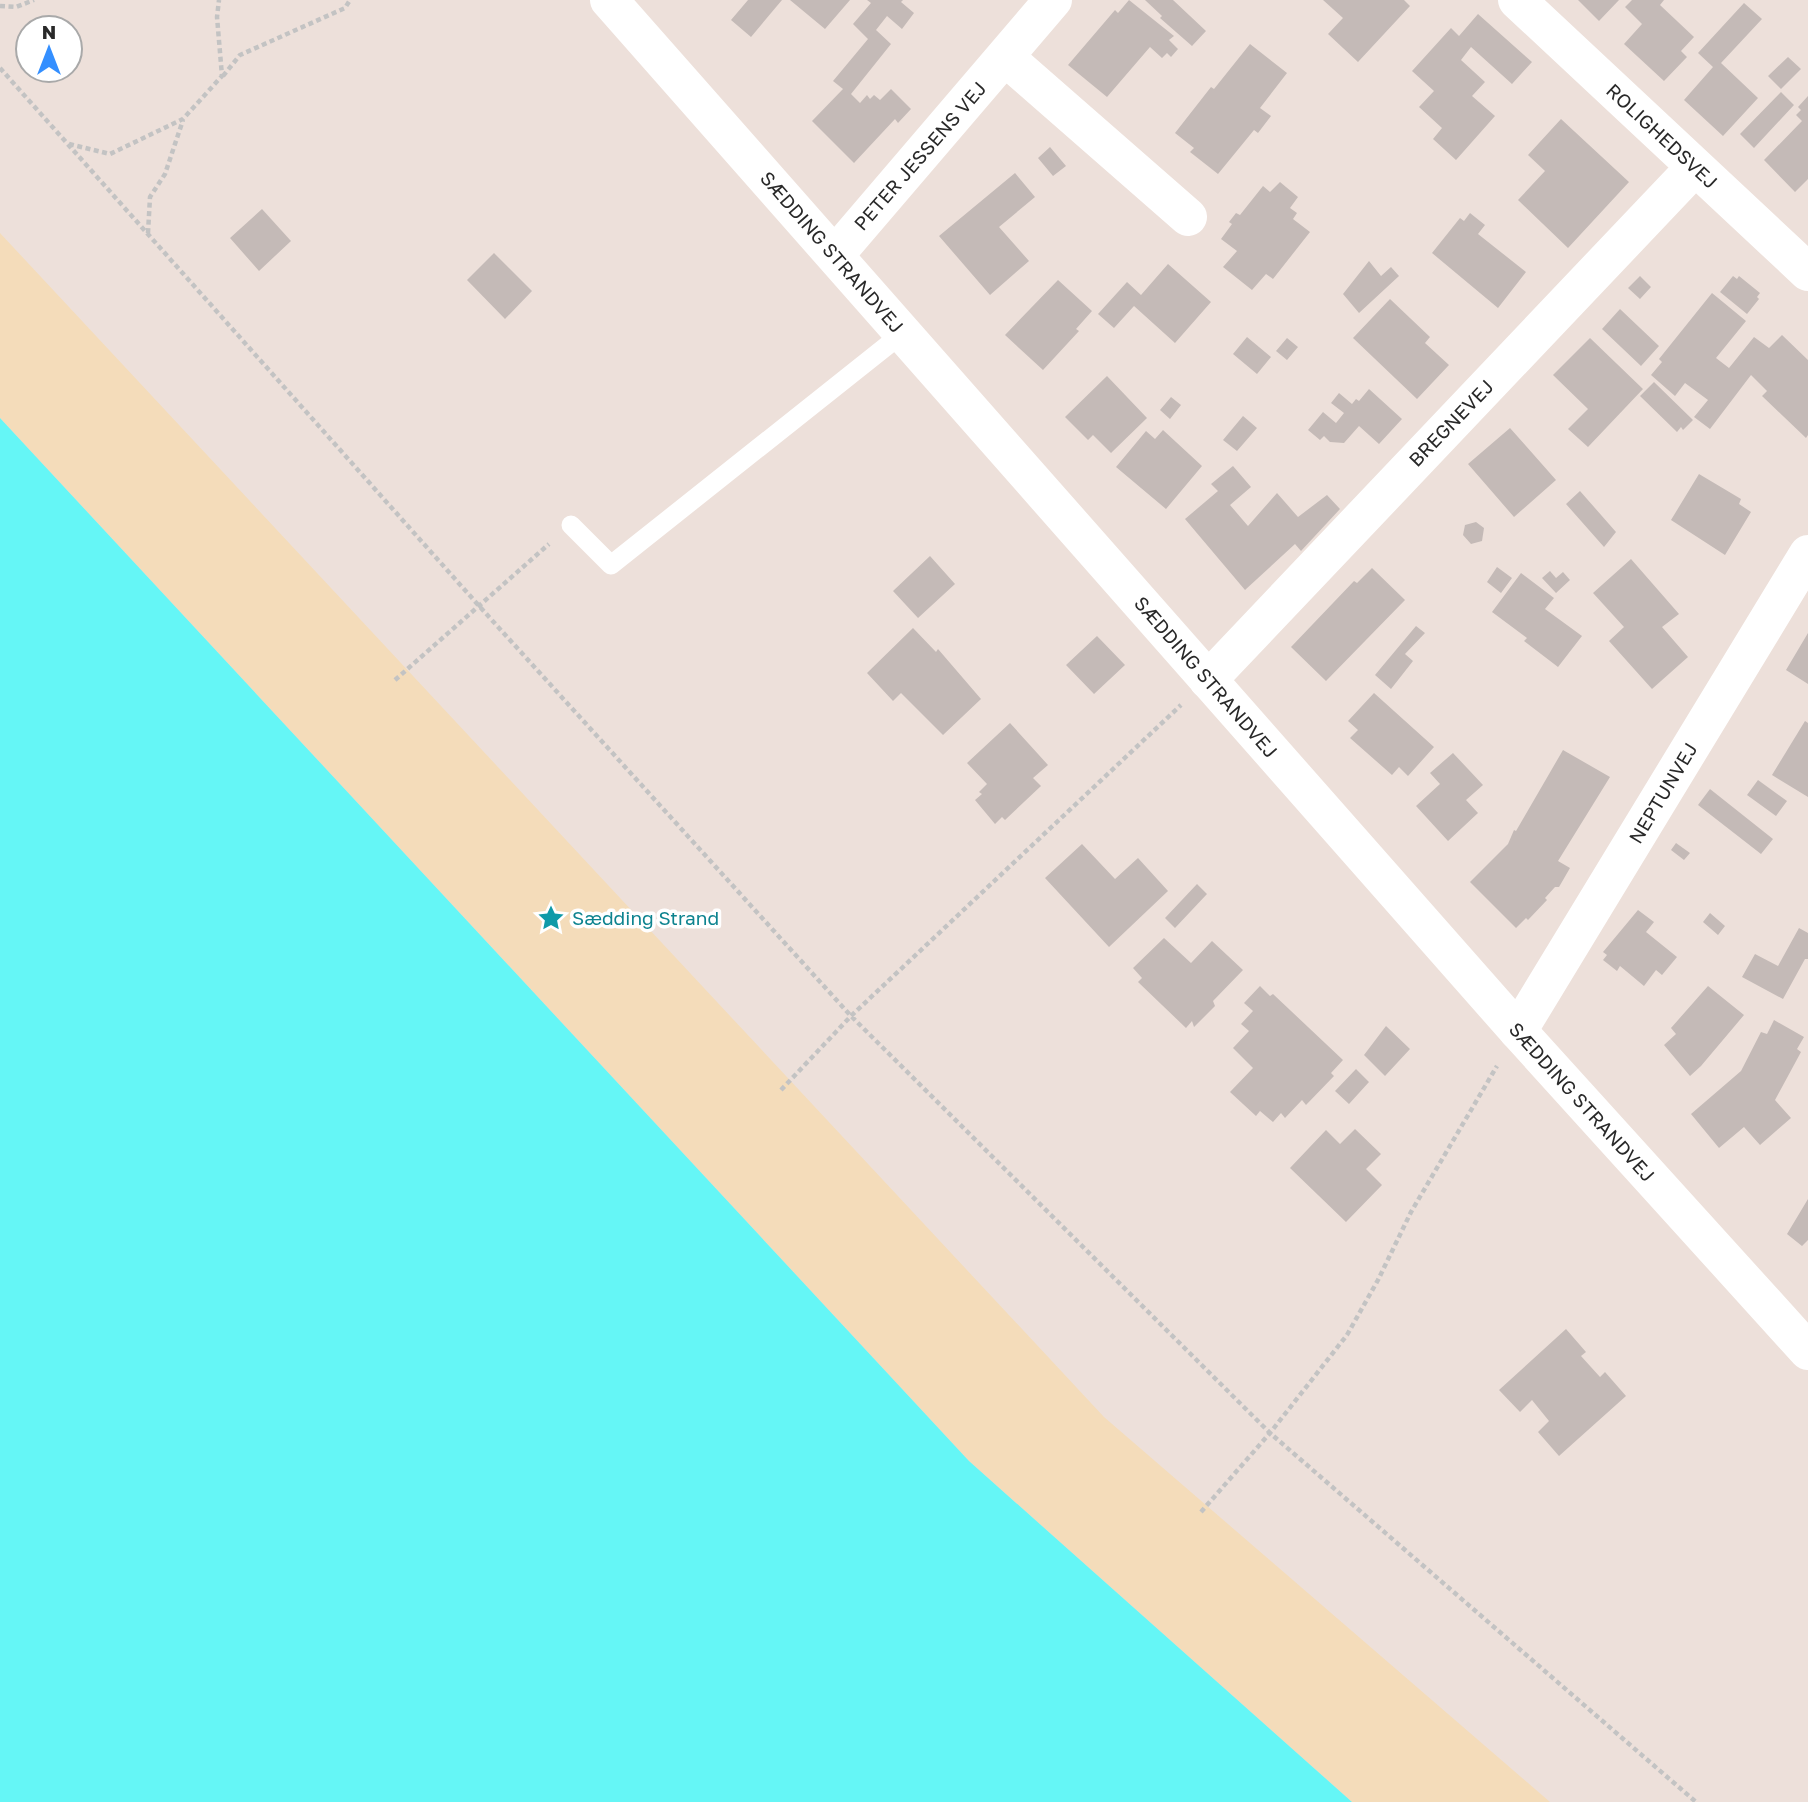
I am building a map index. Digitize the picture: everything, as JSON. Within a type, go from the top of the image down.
[{"type":"street","name":"SÆDDING STRANDVEJ","points":[[609,0],[1518,1031],[1808,1351]]},
{"type":"street","name":"PETER JESSENS VEJ","points":[[835,255],[1053,0]]},
{"type":"street","name":"ROLIGHEDSVEJ","points":[[1517,0],[1808,272]]},
{"type":"street","points":[[1004,57],[1188,217]]},
{"type":"street","name":"BREGNEVEJ","points":[[1208,680],[1695,167]]},
{"type":"street","name":"NEPTUNVEJ","points":[[1518,1031],[1808,554]]},
{"type":"lane","points":[[571,525],[611,565],[903,333]]},
{"type":"path","points":[[0,6],[16,7],[34,0]]},
{"type":"path","points":[[219,0],[216,17],[222,76]]},
{"type":"path","points":[[148,234],[150,197],[165,174],[183,120],[240,55],[345,8],[350,0]]},
{"type":"path","points":[[0,68],[480,607],[851,1016],[1270,1433],[1696,1802]]},
{"type":"path","points":[[67,144],[110,154],[183,120]]},
{"type":"path","points":[[395,680],[571,525]]},
{"type":"path","points":[[781,1090],[851,1016],[1208,680]]},
{"type":"path","points":[[1201,1512],[1270,1433],[1347,1335],[1378,1280],[1410,1212],[1518,1031]]},
{"type":"sand","name":"Sædding Strand","points":[[0,233],[1104,1417],[1550,1802],[1352,1802],[969,1461],[0,418]]},
{"type":"water","points":[[0,418],[969,1461],[1352,1802],[0,1802]]},
{"type":"building","points":[[748,0],[782,0],[751,37],[731,20]]},
{"type":"building","points":[[790,0],[850,0],[825,29]]},
{"type":"building","points":[[867,0],[903,0],[901,2],[914,13],[902,29],[887,16],[876,30],[891,44],[851,94],[860,103],[867,95],[870,99],[874,95],[880,100],[891,89],[911,109],[898,123],[895,119],[854,163],[812,121],[843,89],[833,81],[868,39],[853,24],[871,3]]},
{"type":"building","points":[[1129,0],[1174,36],[1169,40],[1178,49],[1171,57],[1167,53],[1162,58],[1150,47],[1107,97],[1068,65],[1115,10],[1118,13]]},
{"type":"building","points":[[1145,0],[1173,0],[1206,31],[1192,46],[1160,18],[1162,16]]},
{"type":"building","points":[[1323,0],[1404,0],[1410,6],[1358,62],[1328,34],[1343,18]]},
{"type":"building","points":[[1578,0],[1619,0],[1599,21]]},
{"type":"building","points":[[1632,0],[1664,0],[1660,5],[1694,37],[1681,51],[1687,57],[1664,81],[1624,44],[1642,24],[1625,7]]},
{"type":"building","points":[[1744,3],[1762,19],[1721,63],[1758,98],[1723,136],[1684,100],[1713,67],[1698,53]]},
{"type":"building","points":[[1478,14],[1532,62],[1512,84],[1471,47],[1461,60],[1485,82],[1472,96],[1495,116],[1456,160],[1433,139],[1442,128],[1419,107],[1434,91],[1412,71],[1451,28],[1459,36]]},
{"type":"building","points":[[1250,44],[1287,73],[1260,108],[1271,116],[1258,133],[1254,130],[1218,174],[1190,152],[1194,148],[1175,133],[1211,87],[1214,89]]},
{"type":"building","points":[[1788,57],[1801,69],[1781,89],[1768,76]]},
{"type":"building","points":[[1781,92],[1794,105],[1754,148],[1740,134]]},
{"type":"building","points":[[1808,96],[1808,179],[1795,192],[1764,160],[1802,121],[1796,115],[1801,110],[1798,107]]},
{"type":"building","points":[[1561,119],[1629,182],[1568,248],[1518,200],[1545,171],[1528,155]]},
{"type":"building","points":[[1050,147],[1066,166],[1053,176],[1038,158]]},
{"type":"building","points":[[1015,173],[1035,197],[999,227],[1029,261],[990,295],[939,236]]},
{"type":"building","points":[[1280,182],[1298,197],[1290,208],[1297,213],[1293,219],[1310,232],[1273,279],[1266,274],[1252,290],[1223,267],[1237,251],[1221,239],[1236,213],[1240,215],[1263,186],[1270,192]]},
{"type":"building","points":[[262,209],[291,241],[259,271],[230,238]]},
{"type":"building","points":[[1470,213],[1485,225],[1478,234],[1526,272],[1498,308],[1432,253],[1460,218],[1464,221]]},
{"type":"building","points":[[494,253],[532,291],[505,319],[467,280]]},
{"type":"building","points":[[1369,261],[1381,276],[1391,267],[1399,276],[1359,313],[1343,294]]},
{"type":"building","points":[[1168,264],[1211,302],[1175,343],[1134,306],[1114,328],[1098,314],[1127,282],[1141,295]]},
{"type":"building","points":[[1640,276],[1651,287],[1640,299],[1628,288]]},
{"type":"building","points":[[1733,276],[1737,279],[1739,276],[1760,293],[1757,297],[1759,299],[1747,314],[1720,292]]},
{"type":"building","points":[[1058,280],[1092,311],[1076,329],[1079,331],[1043,370],[1005,335]]},
{"type":"building","points":[[1712,293],[1746,321],[1716,358],[1729,368],[1754,337],[1769,348],[1782,335],[1808,360],[1806,438],[1762,396],[1767,391],[1751,375],[1710,429],[1694,417],[1708,400],[1685,383],[1675,396],[1651,375],[1662,362],[1659,359]]},
{"type":"building","points":[[1390,299],[1430,337],[1425,343],[1449,365],[1417,399],[1353,338]]},
{"type":"building","points":[[1620,309],[1659,346],[1641,366],[1602,329]]},
{"type":"building","points":[[1247,337],[1271,357],[1257,374],[1233,354]]},
{"type":"building","points":[[1287,338],[1298,347],[1287,360],[1276,351]]},
{"type":"building","points":[[1590,338],[1643,389],[1588,447],[1568,429],[1588,409],[1553,375]]},
{"type":"building","points":[[1107,376],[1147,418],[1111,453],[1093,435],[1088,440],[1065,417]]},
{"type":"building","points":[[1654,382],[1693,420],[1683,430],[1681,427],[1677,432],[1640,396]]},
{"type":"building","points":[[1369,389],[1402,419],[1379,444],[1359,426],[1344,443],[1330,442],[1324,436],[1320,440],[1308,430],[1323,412],[1336,423],[1344,413],[1331,403],[1339,393],[1352,404],[1356,399],[1359,401]]},
{"type":"building","points":[[1171,397],[1181,405],[1170,419],[1160,410]]},
{"type":"building","points":[[1243,416],[1257,428],[1237,451],[1223,440]]},
{"type":"building","points":[[1510,428],[1556,480],[1514,517],[1468,464]]},
{"type":"building","points":[[1163,430],[1202,466],[1166,509],[1116,467],[1146,431],[1155,439]]},
{"type":"building","points":[[1233,466],[1251,487],[1230,505],[1248,526],[1277,493],[1298,517],[1327,495],[1340,509],[1301,551],[1295,544],[1245,590],[1185,519],[1218,491],[1211,484]]},
{"type":"building","points":[[1699,474],[1741,499],[1739,504],[1751,512],[1725,555],[1671,520]]},
{"type":"building","points":[[1580,491],[1616,532],[1604,547],[1566,504]]},
{"type":"building","points":[[1476,522],[1484,528],[1482,541],[1471,544],[1463,535],[1465,525]]},
{"type":"building","points":[[930,556],[955,584],[918,618],[893,591]]},
{"type":"building","points":[[1631,559],[1679,614],[1662,627],[1688,657],[1652,689],[1609,641],[1624,627],[1593,593]]},
{"type":"building","points":[[1497,567],[1512,578],[1501,593],[1487,582]]},
{"type":"building","points":[[1372,568],[1405,600],[1326,681],[1291,647],[1354,581],[1357,583]]},
{"type":"building","points":[[1550,571],[1556,578],[1563,572],[1570,580],[1556,593],[1542,578]]},
{"type":"building","points":[[1521,573],[1554,598],[1545,609],[1582,636],[1558,667],[1524,641],[1527,638],[1492,612]]},
{"type":"building","points":[[1416,626],[1425,633],[1405,654],[1413,661],[1391,689],[1375,675]]},
{"type":"building","points":[[913,628],[936,652],[938,649],[981,699],[943,735],[901,693],[893,701],[867,673]]},
{"type":"building","points":[[1808,633],[1808,684],[1786,670]]},
{"type":"building","points":[[1097,636],[1125,665],[1094,694],[1066,665]]},
{"type":"building","points":[[1374,693],[1434,747],[1408,776],[1399,767],[1392,775],[1350,738],[1358,730],[1348,721]]},
{"type":"building","points":[[1805,721],[1808,723],[1808,797],[1772,775]]},
{"type":"building","points":[[1010,723],[1048,765],[1033,778],[1041,786],[1005,820],[1002,817],[995,824],[975,800],[987,784],[967,763]]},
{"type":"building","points":[[1563,750],[1610,777],[1558,861],[1570,868],[1559,887],[1555,887],[1528,920],[1526,918],[1516,928],[1470,882],[1508,844]]},
{"type":"building","points":[[1453,753],[1483,785],[1466,800],[1478,813],[1448,841],[1416,806],[1440,784],[1430,773]]},
{"type":"building","points":[[1758,780],[1787,801],[1776,816],[1747,795]]},
{"type":"building","points":[[1710,789],[1773,839],[1761,854],[1698,805]]},
{"type":"building","points":[[1676,843],[1690,853],[1684,860],[1671,850]]},
{"type":"building","points":[[1082,844],[1115,879],[1138,858],[1168,891],[1109,947],[1045,878]]},
{"type":"building","points":[[1197,884],[1207,894],[1175,928],[1165,918]]},
{"type":"building","points":[[1638,910],[1654,922],[1646,932],[1677,957],[1662,975],[1656,970],[1644,986],[1620,966],[1617,971],[1603,960],[1607,955],[1603,952]]},
{"type":"building","points":[[1710,913],[1725,926],[1718,935],[1703,922]]},
{"type":"building","points":[[1799,928],[1808,933],[1808,959],[1805,959],[1783,999],[1742,977],[1755,954],[1778,966]]},
{"type":"building","points":[[1164,938],[1191,963],[1212,941],[1243,970],[1213,1001],[1215,1006],[1194,1027],[1192,1021],[1186,1028],[1138,982],[1142,978],[1133,968]]},
{"type":"building","points":[[1260,986],[1270,996],[1273,994],[1343,1060],[1331,1073],[1334,1076],[1306,1105],[1302,1100],[1285,1118],[1281,1113],[1273,1122],[1260,1111],[1256,1116],[1230,1092],[1253,1068],[1233,1048],[1249,1031],[1241,1024],[1253,1011],[1244,1003]]},
{"type":"building","points":[[1708,986],[1744,1015],[1690,1076],[1664,1045],[1676,1034],[1671,1028]]},
{"type":"building","points":[[1774,1020],[1804,1037],[1797,1049],[1801,1052],[1775,1100],[1791,1118],[1760,1145],[1744,1127],[1719,1148],[1691,1114],[1741,1071],[1761,1032],[1767,1034]]},
{"type":"building","points":[[1386,1026],[1410,1049],[1385,1076],[1364,1055]]},
{"type":"building","points":[[1356,1069],[1369,1082],[1349,1104],[1335,1091]]},
{"type":"building","points":[[1355,1129],[1381,1154],[1366,1169],[1382,1185],[1346,1222],[1290,1168],[1326,1130],[1340,1144]]},
{"type":"building","points":[[1808,1199],[1808,1240],[1802,1246],[1787,1234]]},
{"type":"building","points":[[1566,1329],[1586,1352],[1581,1356],[1600,1377],[1605,1372],[1626,1396],[1559,1456],[1538,1432],[1549,1421],[1532,1400],[1520,1412],[1499,1390]]},
{"type":"place","name":"Sædding Strand","points":[[551,918]]}]
